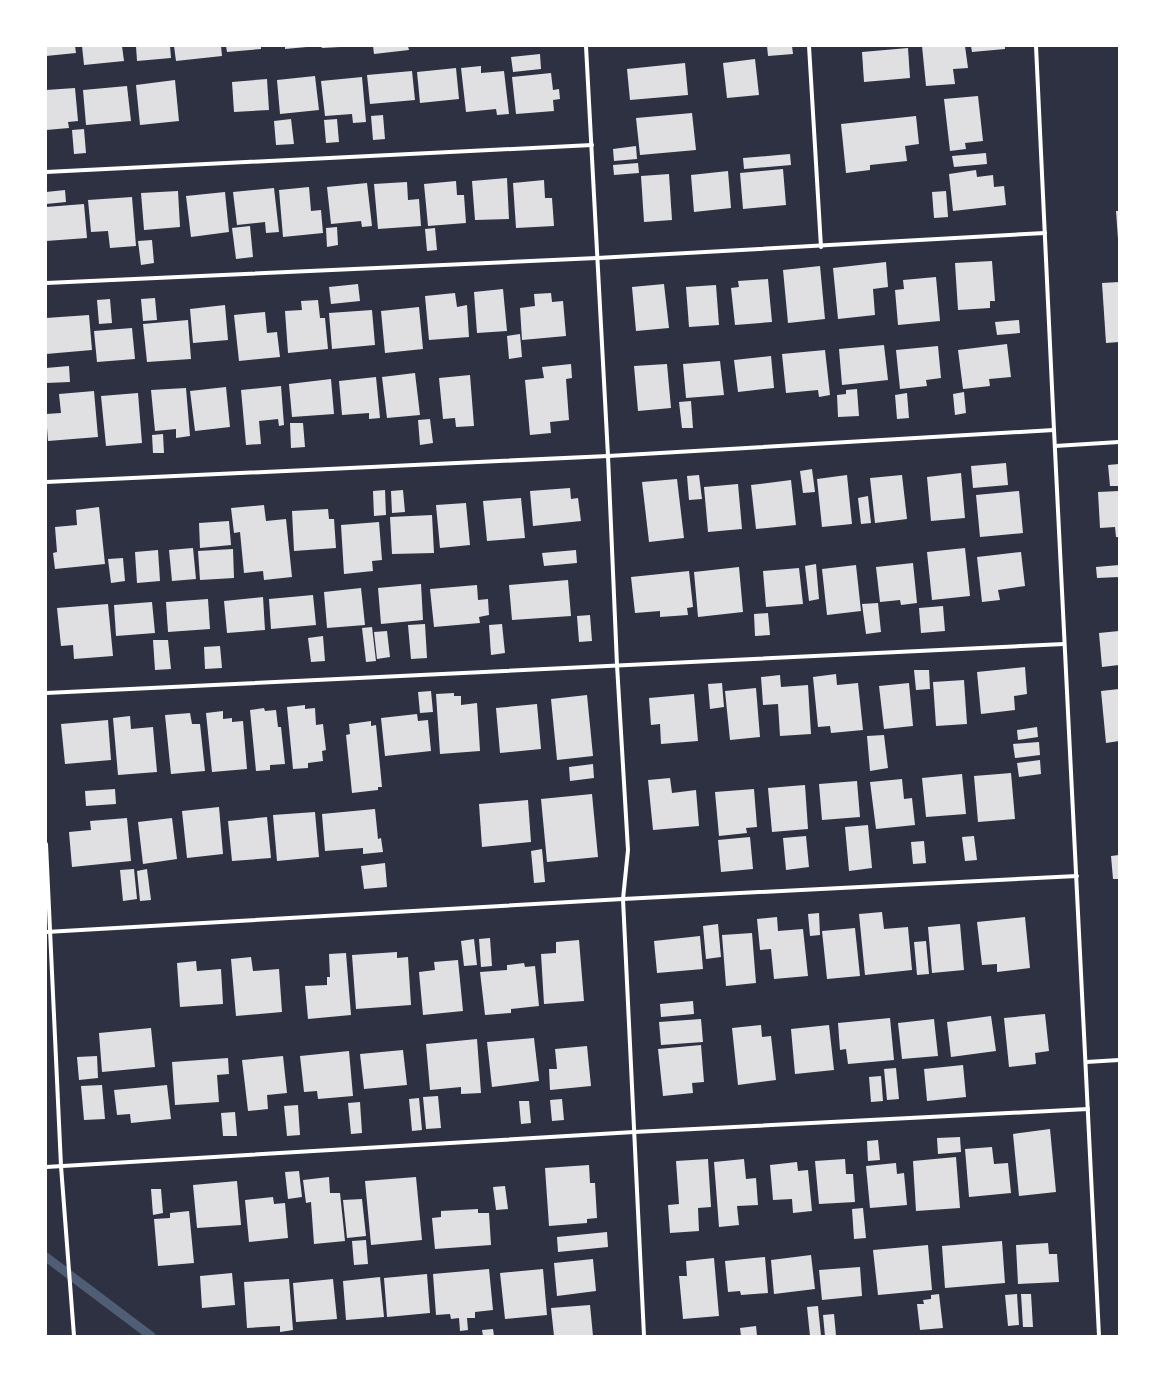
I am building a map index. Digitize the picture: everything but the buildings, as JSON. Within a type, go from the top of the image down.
[{"type":"street","points":[[586,46],[608,456],[617,665],[628,850],[623,899],[644,1336]]},
{"type":"street","points":[[809,46],[821,247]]},
{"type":"street","points":[[1036,46],[1064,644],[1077,876],[1099,1336]]},
{"type":"street","points":[[46,172],[592,144]]},
{"type":"street","points":[[46,283],[821,247],[1045,233]]},
{"type":"street","points":[[46,482],[608,456],[1054,430]]},
{"type":"street","points":[[1055,446],[1119,442]]},
{"type":"street","points":[[46,693],[1064,644]]},
{"type":"street","points":[[46,844],[48,932],[61,1166],[74,1336]]},
{"type":"street","points":[[48,932],[623,899],[1077,876]]},
{"type":"street","points":[[1086,1062],[1119,1060]]},
{"type":"street","points":[[46,1167],[634,1132],[1088,1109]]},
{"type":"waterway","points":[[46,1257],[151,1336]]}]
